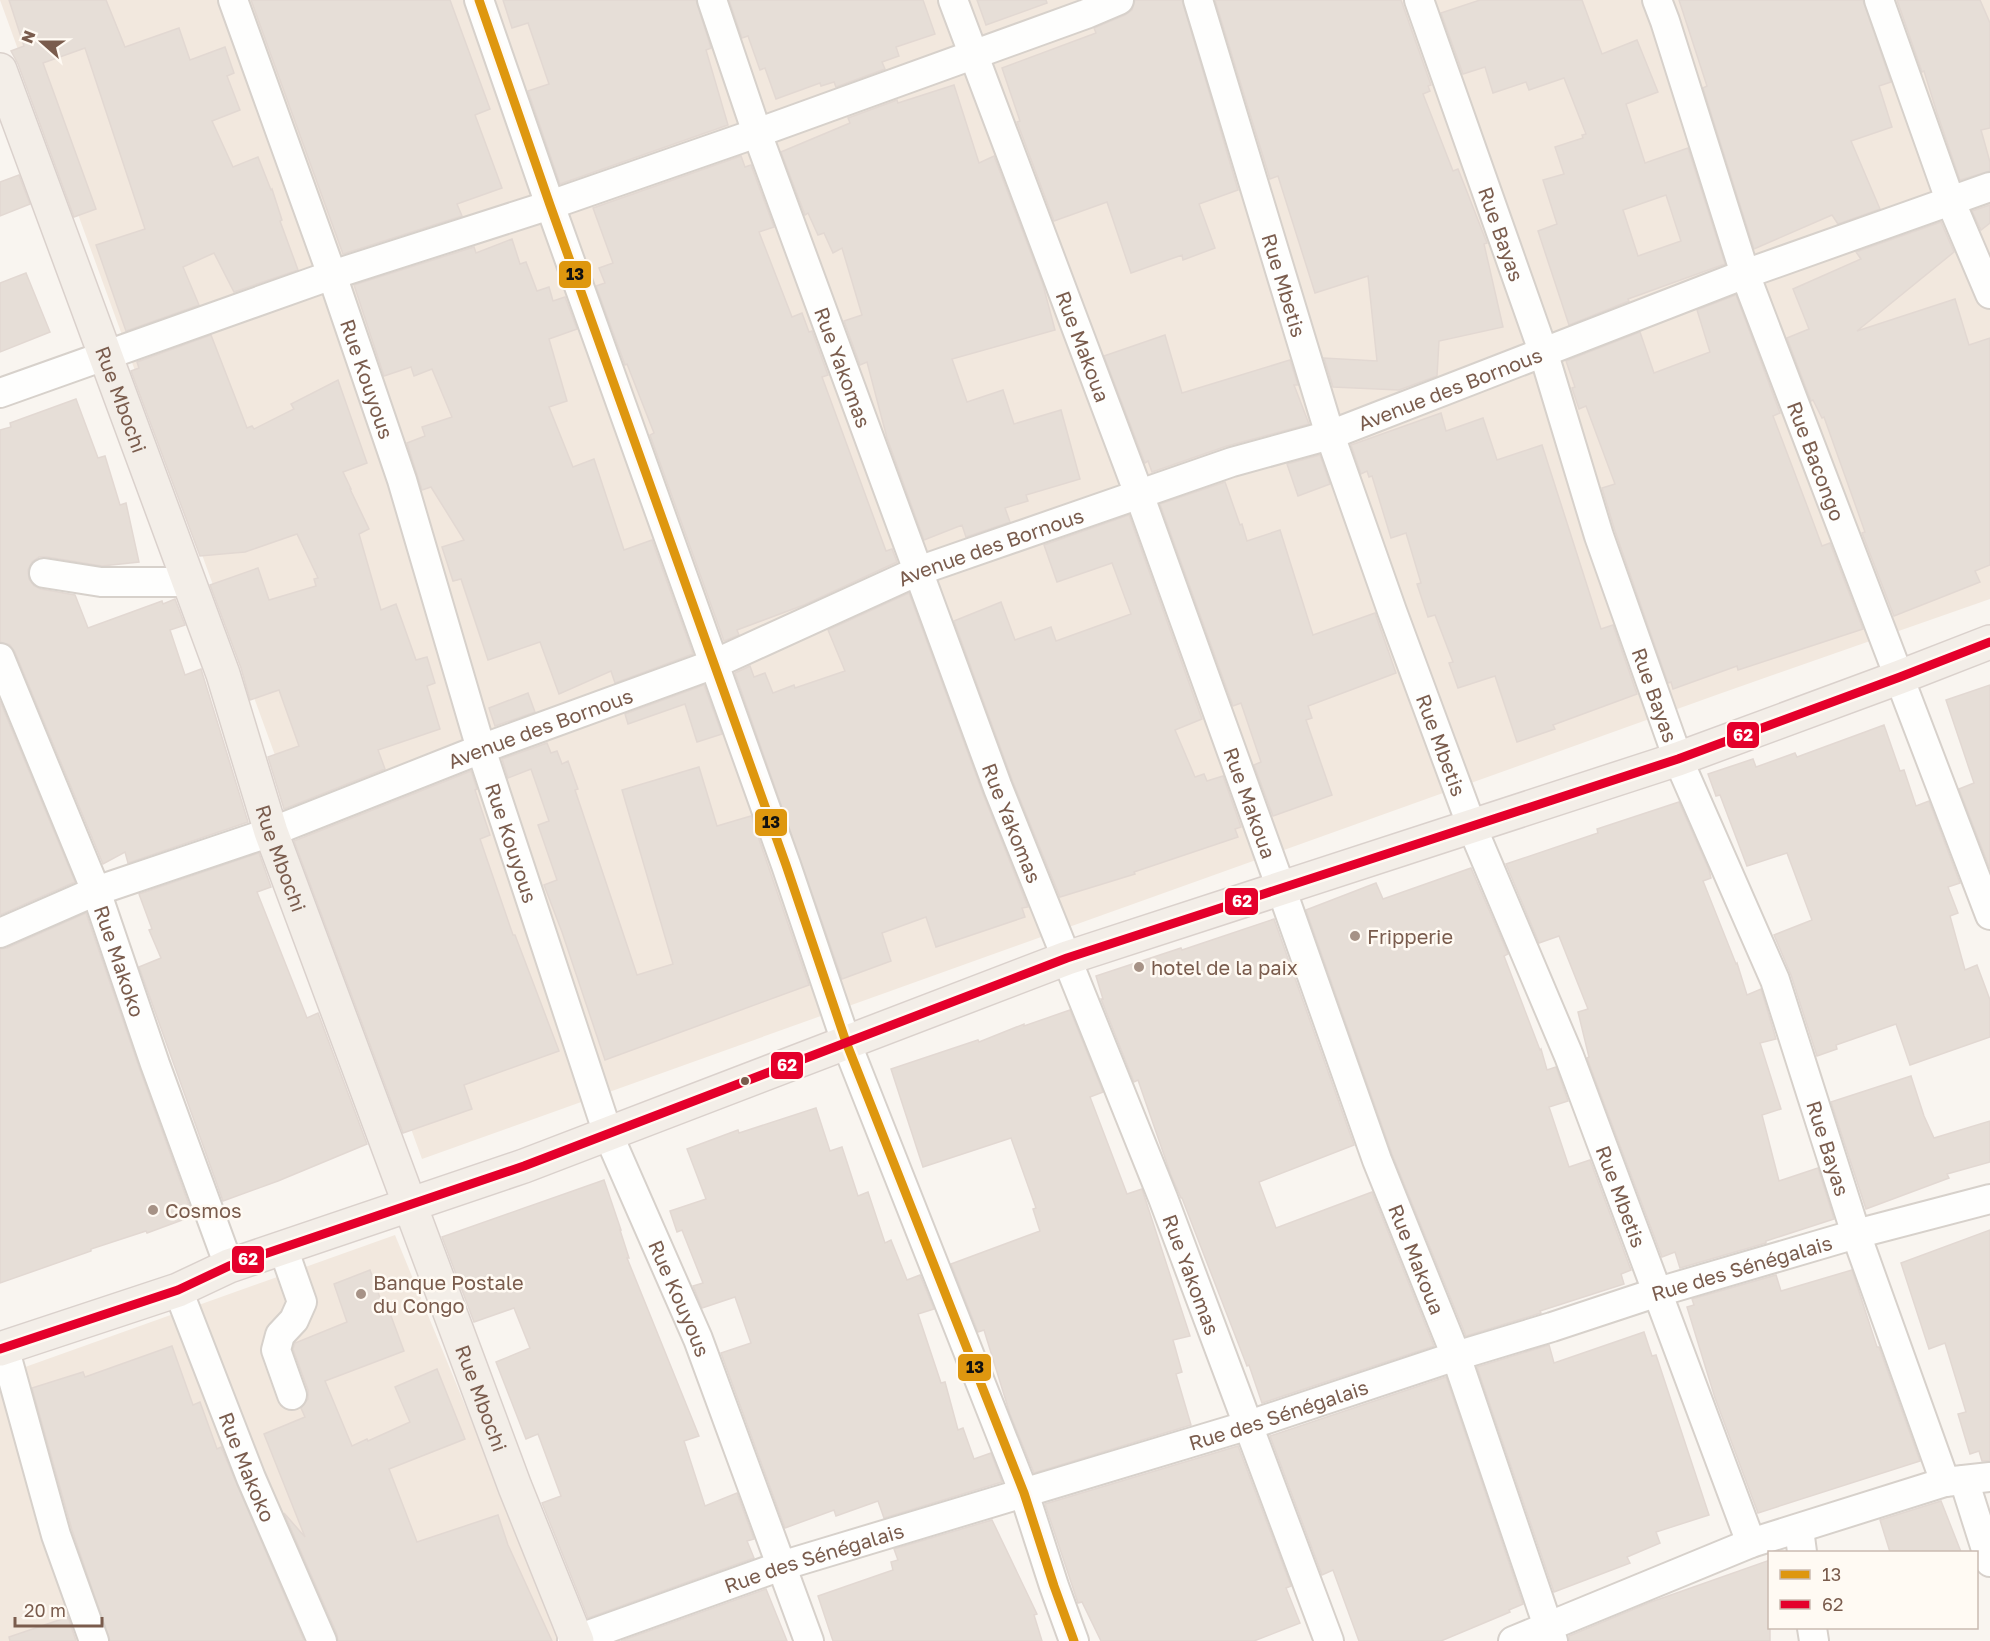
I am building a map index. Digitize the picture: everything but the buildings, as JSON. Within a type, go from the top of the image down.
[{"type":"main road","name":"Rue Mbochi","points":[[0,70],[223,674],[271,832],[515,1487],[575,1640]]},
{"type":"main road","points":[[2,1348],[178,1290],[229,1266],[524,1166],[1067,958],[1678,759],[1990,642]]},
{"type":"street","name":"Rue Kouyous","points":[[233,0],[332,275],[402,480],[481,749],[608,1134],[698,1339],[809,1641]]},
{"type":"street","points":[[479,0],[786,865],[846,1042],[1024,1492],[1074,1641]]},
{"type":"street","name":"Rue Yakomas","points":[[712,0],[757,133],[998,788],[1163,1198],[1329,1641]]},
{"type":"street","name":"Rue Makoua","points":[[953,0],[1139,494],[1377,1160],[1456,1356],[1550,1634]]},
{"type":"street","points":[[0,393],[332,275],[550,205],[757,133],[1119,0]]},
{"type":"street","name":"Rue Mbetis","points":[[1197,0],[1330,435],[1392,611],[1472,826],[1569,1056],[1751,1543]]},
{"type":"street","name":"Rue Bayas","points":[[1419,0],[1543,351],[1599,536],[1678,759],[1775,980],[1856,1234],[1966,1480],[1990,1562]]},
{"type":"street","name":"Rue Bacongo","points":[[1657,0],[1745,273],[1990,915]]},
{"type":"street","points":[[1879,0],[1950,200],[1990,294]]},
{"type":"street","name":"Avenue des Bornous","points":[[0,933],[96,891],[271,832],[481,749],[714,664],[918,571],[1232,462],[1330,435],[1745,273],[1990,187]]},
{"type":"street","points":[[44,573],[101,582],[189,582]]},
{"type":"street","name":"Rue Makoko","points":[[0,658],[96,891],[229,1266]]},
{"type":"street","name":"Rue des Sénégalais","points":[[575,1640],[781,1566],[1249,1425],[1658,1292],[1856,1234],[1990,1198]]},
{"type":"street","points":[[283,1248],[302,1302],[294,1320],[280,1335],[276,1350],[292,1395]]},
{"type":"street","name":"Rue Makoko","points":[[178,1290],[251,1478],[322,1641]]},
{"type":"street","points":[[2,1348],[56,1535],[94,1641]]},
{"type":"street","points":[[1513,1641],[1550,1634],[1751,1543],[1800,1541],[1966,1480]]},
{"type":"shaded area","points":[[0,0],[1990,0],[1990,599],[422,1159]]},
{"type":"shaded area","points":[[395,1235],[562,1641],[0,1641],[0,1376]]},
{"type":"transit line","name":"13","points":[[479,0],[786,865],[846,1042],[1024,1493],[1074,1641]]},
{"type":"transit line","name":"62","points":[[0,1349],[178,1290],[229,1266],[524,1166],[1067,958],[1678,759],[1990,642]]},
{"type":"place","name":"Fripperie","points":[[1355,936]]},
{"type":"place","name":"hotel de la paix","points":[[1139,967]]},
{"type":"place","name":"Cosmos","points":[[153,1210]]},
{"type":"place","name":"Banque Postale du Congo","points":[[361,1294]]}]
